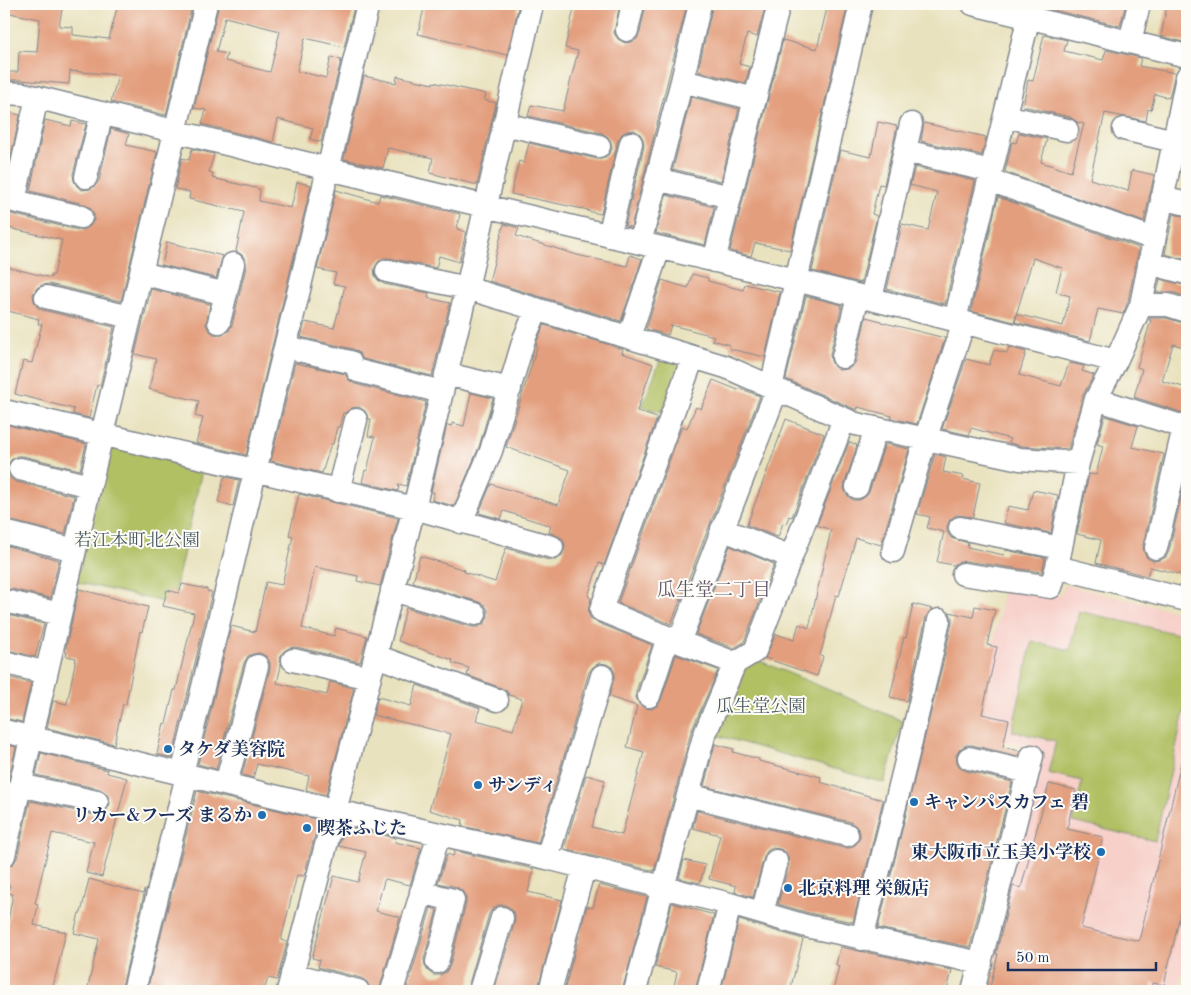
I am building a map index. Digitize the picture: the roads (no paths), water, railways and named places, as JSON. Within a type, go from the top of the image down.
[{"type":"street","points":[[4,855],[102,434],[206,4]]},
{"type":"street","points":[[134,991],[368,4]]},
{"type":"street","points":[[358,991],[290,983],[414,508],[532,4]]},
{"type":"street","points":[[627,30],[633,4]]},
{"type":"street","points":[[629,337],[649,245],[656,179],[700,4]]},
{"type":"street","points":[[714,261],[779,4]]},
{"type":"street","points":[[648,696],[722,529],[774,388],[796,280],[861,4]]},
{"type":"street","points":[[973,4],[1030,10],[1130,42],[1187,56]]},
{"type":"street","points":[[1130,42],[1139,4]]},
{"type":"street","points":[[893,551],[960,321],[990,176],[1030,10]]},
{"type":"street","points":[[963,574],[1051,587],[1078,463],[1096,399],[1116,361],[1141,305],[1187,77]]},
{"type":"street","points":[[682,81],[755,99]]},
{"type":"street","points":[[4,93],[37,97],[328,169],[796,280],[1116,361]]},
{"type":"street","points":[[37,97],[14,201],[81,217]]},
{"type":"street","points":[[86,177],[102,114]]},
{"type":"street","points":[[1005,116],[1067,130]]},
{"type":"street","points":[[504,124],[599,146]]},
{"type":"street","points":[[843,357],[864,297],[911,124]]},
{"type":"street","points":[[1124,129],[1174,141]]},
{"type":"street","points":[[609,236],[631,143]]},
{"type":"street","points":[[905,151],[990,176],[1154,239]]},
{"type":"street","points":[[656,179],[730,197]]},
{"type":"street","points":[[1162,198],[1187,204]]},
{"type":"street","points":[[1149,263],[1187,273]]},
{"type":"street","points":[[219,322],[233,264]]},
{"type":"street","points":[[387,271],[467,288],[726,367],[856,424],[1020,459],[1078,463]]},
{"type":"street","points":[[141,274],[226,294]]},
{"type":"street","points":[[46,297],[130,317]]},
{"type":"street","points":[[1141,305],[1168,305],[1187,311]]},
{"type":"street","points":[[462,522],[491,451],[524,339],[536,309]]},
{"type":"street","points":[[286,347],[354,367],[444,383],[510,390]]},
{"type":"street","points":[[693,357],[601,610],[735,663]]},
{"type":"street","points":[[1096,399],[1186,427],[1156,548]]},
{"type":"street","points":[[4,411],[414,508],[552,547]]},
{"type":"street","points":[[635,991],[704,736],[735,663],[755,651],[844,419]]},
{"type":"street","points":[[338,491],[356,420]]},
{"type":"street","points":[[857,487],[876,428]]},
{"type":"street","points":[[20,469],[90,486]]},
{"type":"street","points":[[960,528],[1059,557],[1187,600]]},
{"type":"street","points":[[722,529],[791,557]]},
{"type":"street","points":[[4,532],[75,550]]},
{"type":"street","points":[[392,590],[474,614]]},
{"type":"street","points":[[10,602],[60,614]]},
{"type":"street","points":[[862,939],[896,796],[918,717],[940,620]]},
{"type":"street","points":[[376,656],[497,700]]},
{"type":"street","points":[[292,660],[370,678]]},
{"type":"street","points":[[4,662],[46,673]]},
{"type":"street","points":[[226,784],[257,666]]},
{"type":"street","points":[[547,858],[602,676]]},
{"type":"street","points":[[4,731],[336,811],[547,858],[730,904],[806,926],[981,963]]},
{"type":"street","points":[[969,758],[1030,764],[973,991]]},
{"type":"street","points":[[20,785],[97,802]]},
{"type":"street","points":[[688,795],[847,835]]},
{"type":"street","points":[[392,991],[439,834]]},
{"type":"street","points":[[762,914],[776,861]]},
{"type":"street","points":[[550,991],[584,868]]},
{"type":"street","points":[[422,892],[452,900],[436,962]]},
{"type":"street","points":[[708,991],[730,904]]},
{"type":"street","points":[[480,991],[502,918]]},
{"type":"place","name":"タケダ美容院","points":[[168,749]]},
{"type":"place","name":"サンディ","points":[[478,785]]},
{"type":"place","name":"キャンパスカフェ 碧","points":[[914,802]]},
{"type":"place","name":"リカー&フーズ まるか","points":[[262,815]]},
{"type":"place","name":"喫茶ふじた","points":[[307,828]]},
{"type":"place","name":"東大阪市立玉美小学校","points":[[1101,852]]},
{"type":"place","name":"北京料理 栄飯店","points":[[788,888]]},
{"type":"district","name":"瓜生堂二丁目","points":[[714,589]]},
{"type":"park label","name":"若江本町北公園","points":[[137,540]]},
{"type":"park label","name":"瓜生堂公園","points":[[761,706]]}]
